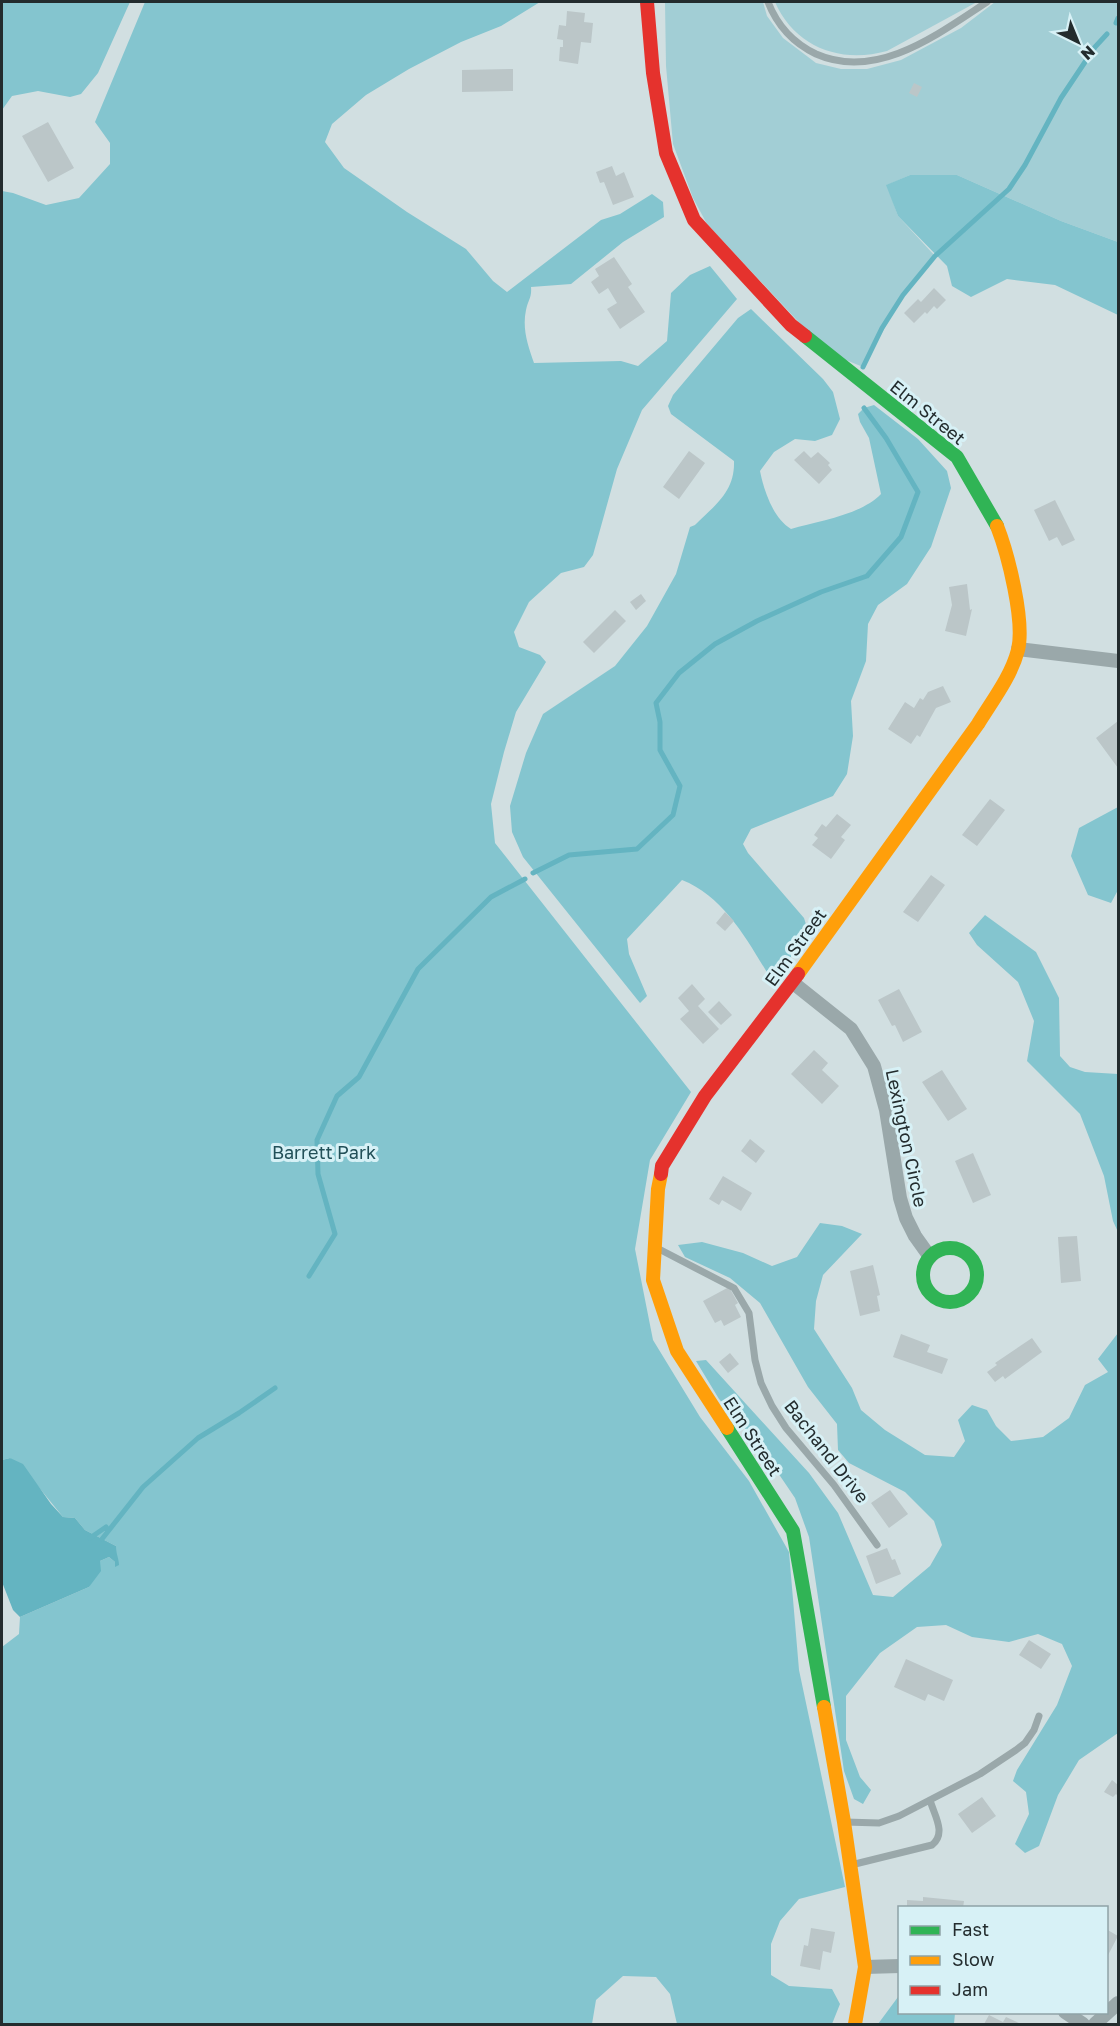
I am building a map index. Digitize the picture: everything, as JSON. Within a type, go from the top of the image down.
[{"type":"street","name":"Elm Street","points":[[647,2],[653,73],[666,153],[694,220],[791,325],[957,457],[998,528],[1018,605],[1018,650],[1003,684],[978,724],[792,982],[705,1096],[662,1166],[658,1189],[653,1280],[677,1351],[793,1531],[844,1822],[865,1967],[855,2025]]},
{"type":"street","points":[[1018,650],[1119,662]]},
{"type":"street","name":"Lexington Circle","points":[[792,982],[851,1029],[874,1066],[886,1110],[900,1198],[911,1227],[930,1257]]},
{"type":"street","points":[[946,1248],[956,1248],[964,1252],[976,1267],[975,1286],[969,1294],[963,1299],[946,1302],[931,1295],[923,1281],[925,1264],[930,1257],[946,1248]]},
{"type":"street","points":[[865,1967],[898,1966]]},
{"type":"street","points":[[1066,2014],[1083,2025]]},
{"type":"street","points":[[1095,2025],[1107,2014]]},
{"type":"lane","points":[[768,2],[783,29],[803,46],[823,57],[859,62],[879,60],[921,43],[987,2]]},
{"type":"lane","name":"Bachand Drive","points":[[654,1246],[734,1288],[749,1313],[755,1360],[761,1383],[772,1406],[786,1428],[834,1485],[878,1545]]},
{"type":"lane","points":[[844,1822],[886,1821],[980,1774],[1025,1743],[1034,1730],[1039,1716]]},
{"type":"lane","points":[[851,1865],[932,1845],[938,1840],[940,1831],[930,1800]]},
{"type":"shaded area","points":[[665,2],[763,2],[767,16],[783,38],[816,63],[841,69],[867,69],[901,60],[961,28],[995,2],[1118,2],[1118,242],[1061,221],[957,175],[910,175],[887,185],[898,216],[935,256],[903,295],[863,367],[841,358],[807,331],[707,224],[693,198],[673,144],[666,66]]},
{"type":"shaded area","points":[[775,2],[977,2],[887,51],[852,55],[836,53],[807,41],[784,18]]},
{"type":"shaded area","points":[[10,1458],[23,1464],[63,1517],[75,1518],[85,1530],[116,1546],[119,1563],[115,1567],[115,1562],[109,1557],[100,1561],[101,1571],[89,1587],[20,1617],[13,1610],[2,1582],[2,1460]]},
{"type":"green space","points":[[2,2],[130,2],[98,73],[81,94],[70,97],[38,91],[12,96],[2,110]]},
{"type":"green space","name":"Barrett Park","points":[[145,2],[540,2],[501,26],[461,42],[366,95],[332,124],[325,142],[344,168],[407,212],[466,249],[493,281],[507,292],[601,220],[620,214],[652,194],[663,202],[664,217],[623,242],[571,284],[531,287],[526,310],[525,331],[534,363],[621,361],[638,366],[667,341],[671,293],[690,275],[710,266],[737,299],[642,410],[617,469],[593,555],[584,567],[561,573],[529,602],[514,632],[519,647],[540,655],[546,662],[516,712],[491,804],[495,843],[691,1092],[650,1160],[635,1249],[653,1340],[700,1417],[749,1481],[789,1552],[799,1670],[845,1887],[799,1899],[780,1921],[771,1944],[771,1975],[789,1986],[832,1989],[840,2004],[832,2024],[677,2024],[670,1994],[656,1977],[623,1976],[596,2000],[592,2024],[2,2024],[2,1647],[19,1634],[20,1617],[89,1587],[100,1561],[109,1557],[115,1562],[115,1566],[116,1546],[85,1530],[75,1518],[63,1517],[37,1485],[10,1458],[2,1460],[2,191],[46,205],[79,198],[110,164],[110,143],[95,122]]},
{"type":"green space","points":[[910,175],[957,175],[1061,221],[1118,242],[1118,315],[1055,285],[1007,279],[971,297],[952,286],[947,266],[898,216],[886,185]]},
{"type":"green space","points":[[751,309],[823,379],[833,392],[840,419],[832,435],[815,441],[795,439],[774,452],[760,471],[770,503],[785,524],[791,529],[839,516],[862,507],[881,494],[869,438],[858,414],[864,408],[874,405],[918,439],[947,471],[951,488],[931,547],[907,584],[878,605],[868,624],[866,661],[851,701],[853,736],[847,774],[833,796],[751,829],[743,844],[748,853],[804,918],[809,934],[782,968],[768,974],[742,933],[721,907],[697,887],[682,880],[627,939],[629,954],[647,996],[640,1003],[523,857],[512,832],[510,806],[526,753],[543,714],[615,666],[647,626],[676,574],[690,527],[710,511],[727,490],[734,461],[671,414],[668,406],[673,395],[738,318]]},
{"type":"green space","points":[[1118,807],[1118,890],[1111,903],[1088,895],[1071,856],[1079,828]]},
{"type":"green space","points":[[985,915],[1036,952],[1059,998],[1060,1056],[1070,1067],[1085,1072],[1118,1074],[1118,1232],[1113,1221],[1104,1176],[1080,1114],[1027,1061],[1034,1021],[1018,982],[977,945],[969,933]]},
{"type":"green space","points":[[820,1223],[842,1226],[862,1234],[823,1275],[816,1301],[814,1329],[852,1388],[861,1410],[885,1430],[925,1455],[954,1457],[965,1441],[958,1420],[972,1405],[987,1410],[996,1426],[1011,1441],[1043,1437],[1069,1418],[1085,1385],[1108,1372],[1098,1359],[1118,1333],[1118,1733],[1079,1760],[1058,1795],[1039,1846],[1025,1853],[1015,1844],[1029,1814],[1026,1792],[1013,1781],[1017,1770],[1057,1705],[1072,1666],[1062,1644],[1038,1634],[1009,1642],[972,1637],[946,1625],[917,1627],[880,1653],[846,1696],[846,1740],[860,1777],[871,1790],[863,1804],[854,1799],[844,1771],[809,1537],[795,1498],[757,1442],[719,1399],[696,1361],[706,1360],[809,1473],[838,1513],[873,1595],[893,1597],[930,1566],[942,1545],[934,1521],[905,1492],[849,1463],[838,1450],[837,1424],[808,1387],[760,1303],[730,1278],[685,1257],[678,1245],[702,1242],[743,1253],[772,1266],[797,1257]]},
{"type":"green space","points":[[898,1997],[898,2014],[955,2014],[954,2024],[878,2024]]},
{"type":"building","points":[[567,11],[585,13],[584,22],[593,23],[591,43],[581,42],[578,64],[559,61],[563,40],[557,39],[559,25],[566,26]]},
{"type":"building","points":[[513,69],[513,91],[462,92],[462,70]]},
{"type":"building","points":[[914,83],[922,87],[917,97],[909,93]]},
{"type":"building","points":[[48,122],[74,168],[48,182],[22,136]]},
{"type":"building","points":[[612,166],[616,176],[624,172],[634,197],[613,205],[604,182],[600,183],[596,172]]},
{"type":"building","points":[[614,257],[632,284],[628,287],[645,312],[620,329],[607,309],[617,303],[608,288],[599,294],[591,282],[599,276],[595,269]]},
{"type":"building","points":[[934,288],[946,300],[937,309],[934,306],[927,314],[925,312],[914,323],[904,313],[918,299],[921,302]]},
{"type":"building","points":[[689,451],[705,463],[679,499],[663,487]]},
{"type":"building","points":[[804,451],[811,458],[818,452],[830,463],[828,465],[832,470],[819,484],[794,460]]},
{"type":"building","points":[[1055,500],[1075,540],[1062,546],[1057,537],[1049,541],[1034,510]]},
{"type":"building","points":[[967,584],[970,610],[972,609],[966,636],[945,631],[952,605],[949,587]]},
{"type":"building","points":[[641,594],[646,601],[636,610],[630,602]]},
{"type":"building","points":[[615,610],[626,621],[594,653],[583,642]]},
{"type":"building","points":[[943,686],[951,702],[936,708],[920,737],[917,735],[911,744],[888,729],[905,702],[914,708],[920,698],[923,700],[928,692]]},
{"type":"building","points":[[1118,721],[1118,768],[1096,738]]},
{"type":"building","points":[[990,799],[1005,810],[977,846],[962,835]]},
{"type":"building","points":[[837,814],[851,825],[841,837],[845,840],[831,859],[812,845],[818,838],[814,835],[822,824],[826,827]]},
{"type":"building","points":[[931,875],[945,885],[918,922],[903,912]]},
{"type":"building","points":[[725,912],[734,921],[725,931],[716,923]]},
{"type":"building","points":[[692,984],[705,999],[698,1006],[719,1029],[703,1044],[680,1019],[689,1011],[678,998]]},
{"type":"building","points":[[899,989],[922,1032],[903,1042],[895,1025],[892,1026],[878,1000]]},
{"type":"building","points":[[719,1001],[732,1015],[721,1025],[708,1012]]},
{"type":"building","points":[[814,1050],[828,1063],[822,1070],[839,1086],[822,1104],[791,1074]]},
{"type":"building","points":[[942,1070],[967,1109],[948,1121],[922,1082]]},
{"type":"building","points":[[750,1139],[765,1151],[756,1163],[741,1151]]},
{"type":"building","points":[[973,1153],[991,1195],[973,1203],[955,1161]]},
{"type":"building","points":[[723,1176],[752,1193],[741,1211],[722,1200],[719,1205],[709,1199]]},
{"type":"building","points":[[1077,1236],[1081,1281],[1061,1283],[1058,1237]]},
{"type":"building","points":[[873,1265],[880,1295],[877,1296],[880,1311],[860,1316],[850,1271]]},
{"type":"building","points":[[729,1287],[738,1303],[735,1305],[741,1317],[724,1326],[721,1320],[715,1323],[703,1301]]},
{"type":"building","points":[[901,1334],[930,1345],[927,1352],[948,1359],[942,1374],[893,1357]]},
{"type":"building","points":[[1032,1338],[1042,1352],[1005,1379],[1003,1376],[995,1382],[987,1372],[997,1365],[995,1363]]},
{"type":"building","points":[[730,1353],[739,1364],[728,1373],[719,1362]]},
{"type":"building","points":[[890,1490],[908,1514],[889,1528],[871,1503]]},
{"type":"building","points":[[887,1548],[892,1560],[895,1559],[901,1574],[876,1584],[866,1556]]},
{"type":"building","points":[[1029,1640],[1051,1654],[1041,1669],[1019,1655]]},
{"type":"building","points":[[906,1659],[953,1680],[944,1701],[928,1694],[925,1701],[894,1687]]},
{"type":"building","points":[[1112,1780],[1118,1785],[1118,1796],[1116,1794],[1113,1797],[1104,1792]]},
{"type":"building","points":[[982,1797],[996,1816],[972,1833],[958,1814]]},
{"type":"building","points":[[923,1897],[964,1901],[963,1906],[907,1906],[907,1900],[923,1901]]},
{"type":"building","points":[[811,1928],[835,1932],[831,1953],[823,1951],[820,1970],[800,1966],[804,1945],[808,1946]]},
{"type":"building","points":[[1108,1930],[1118,1936],[1108,1955]]},
{"type":"building","points":[[989,2015],[1003,2022],[1006,2017],[1021,2024],[984,2024]]},
{"type":"waterway","points":[[1116,23],[1118,18]]},
{"type":"waterway","points":[[863,367],[882,328],[903,295],[935,256],[1009,189],[1025,165],[1061,98],[1095,47],[1107,34]]},
{"type":"waterway","points":[[533,873],[569,855],[637,849],[673,815],[680,786],[660,750],[660,722],[656,703],[679,673],[715,644],[757,621],[821,592],[867,576],[901,537],[918,492],[886,438],[864,408]]},
{"type":"waterway","points":[[309,1276],[335,1234],[318,1174],[317,1140],[337,1096],[359,1077],[418,969],[491,897],[525,879]]},
{"type":"waterway","points":[[102,1539],[143,1487],[198,1438],[275,1388]]},
{"type":"waterway","points":[[90,1538],[106,1527]]},
{"type":"traffic: fast","points":[[805,336],[957,457],[997,526]]},
{"type":"traffic: fast","points":[[950,1248],[960,1250],[969,1256],[975,1265],[977,1275],[975,1285],[969,1294],[960,1300],[950,1302],[940,1300],[931,1294],[925,1285],[923,1275],[925,1265],[931,1256],[940,1250],[950,1248]]},
{"type":"traffic: fast","points":[[727,1428],[793,1531],[824,1707]]},
{"type":"traffic: slow","points":[[798,974],[978,724],[1011,670],[1018,650],[1019,622],[1010,570],[997,526]]},
{"type":"traffic: slow","points":[[661,1174],[658,1189],[653,1280],[677,1351],[727,1428]]},
{"type":"traffic: slow","points":[[824,1707],[844,1822],[865,1967],[855,2024]]},
{"type":"traffic: jam","points":[[647,2],[653,73],[666,153],[694,220],[791,325],[805,336]]},
{"type":"traffic: jam","points":[[661,1174],[662,1166],[705,1096],[798,974]]}]
